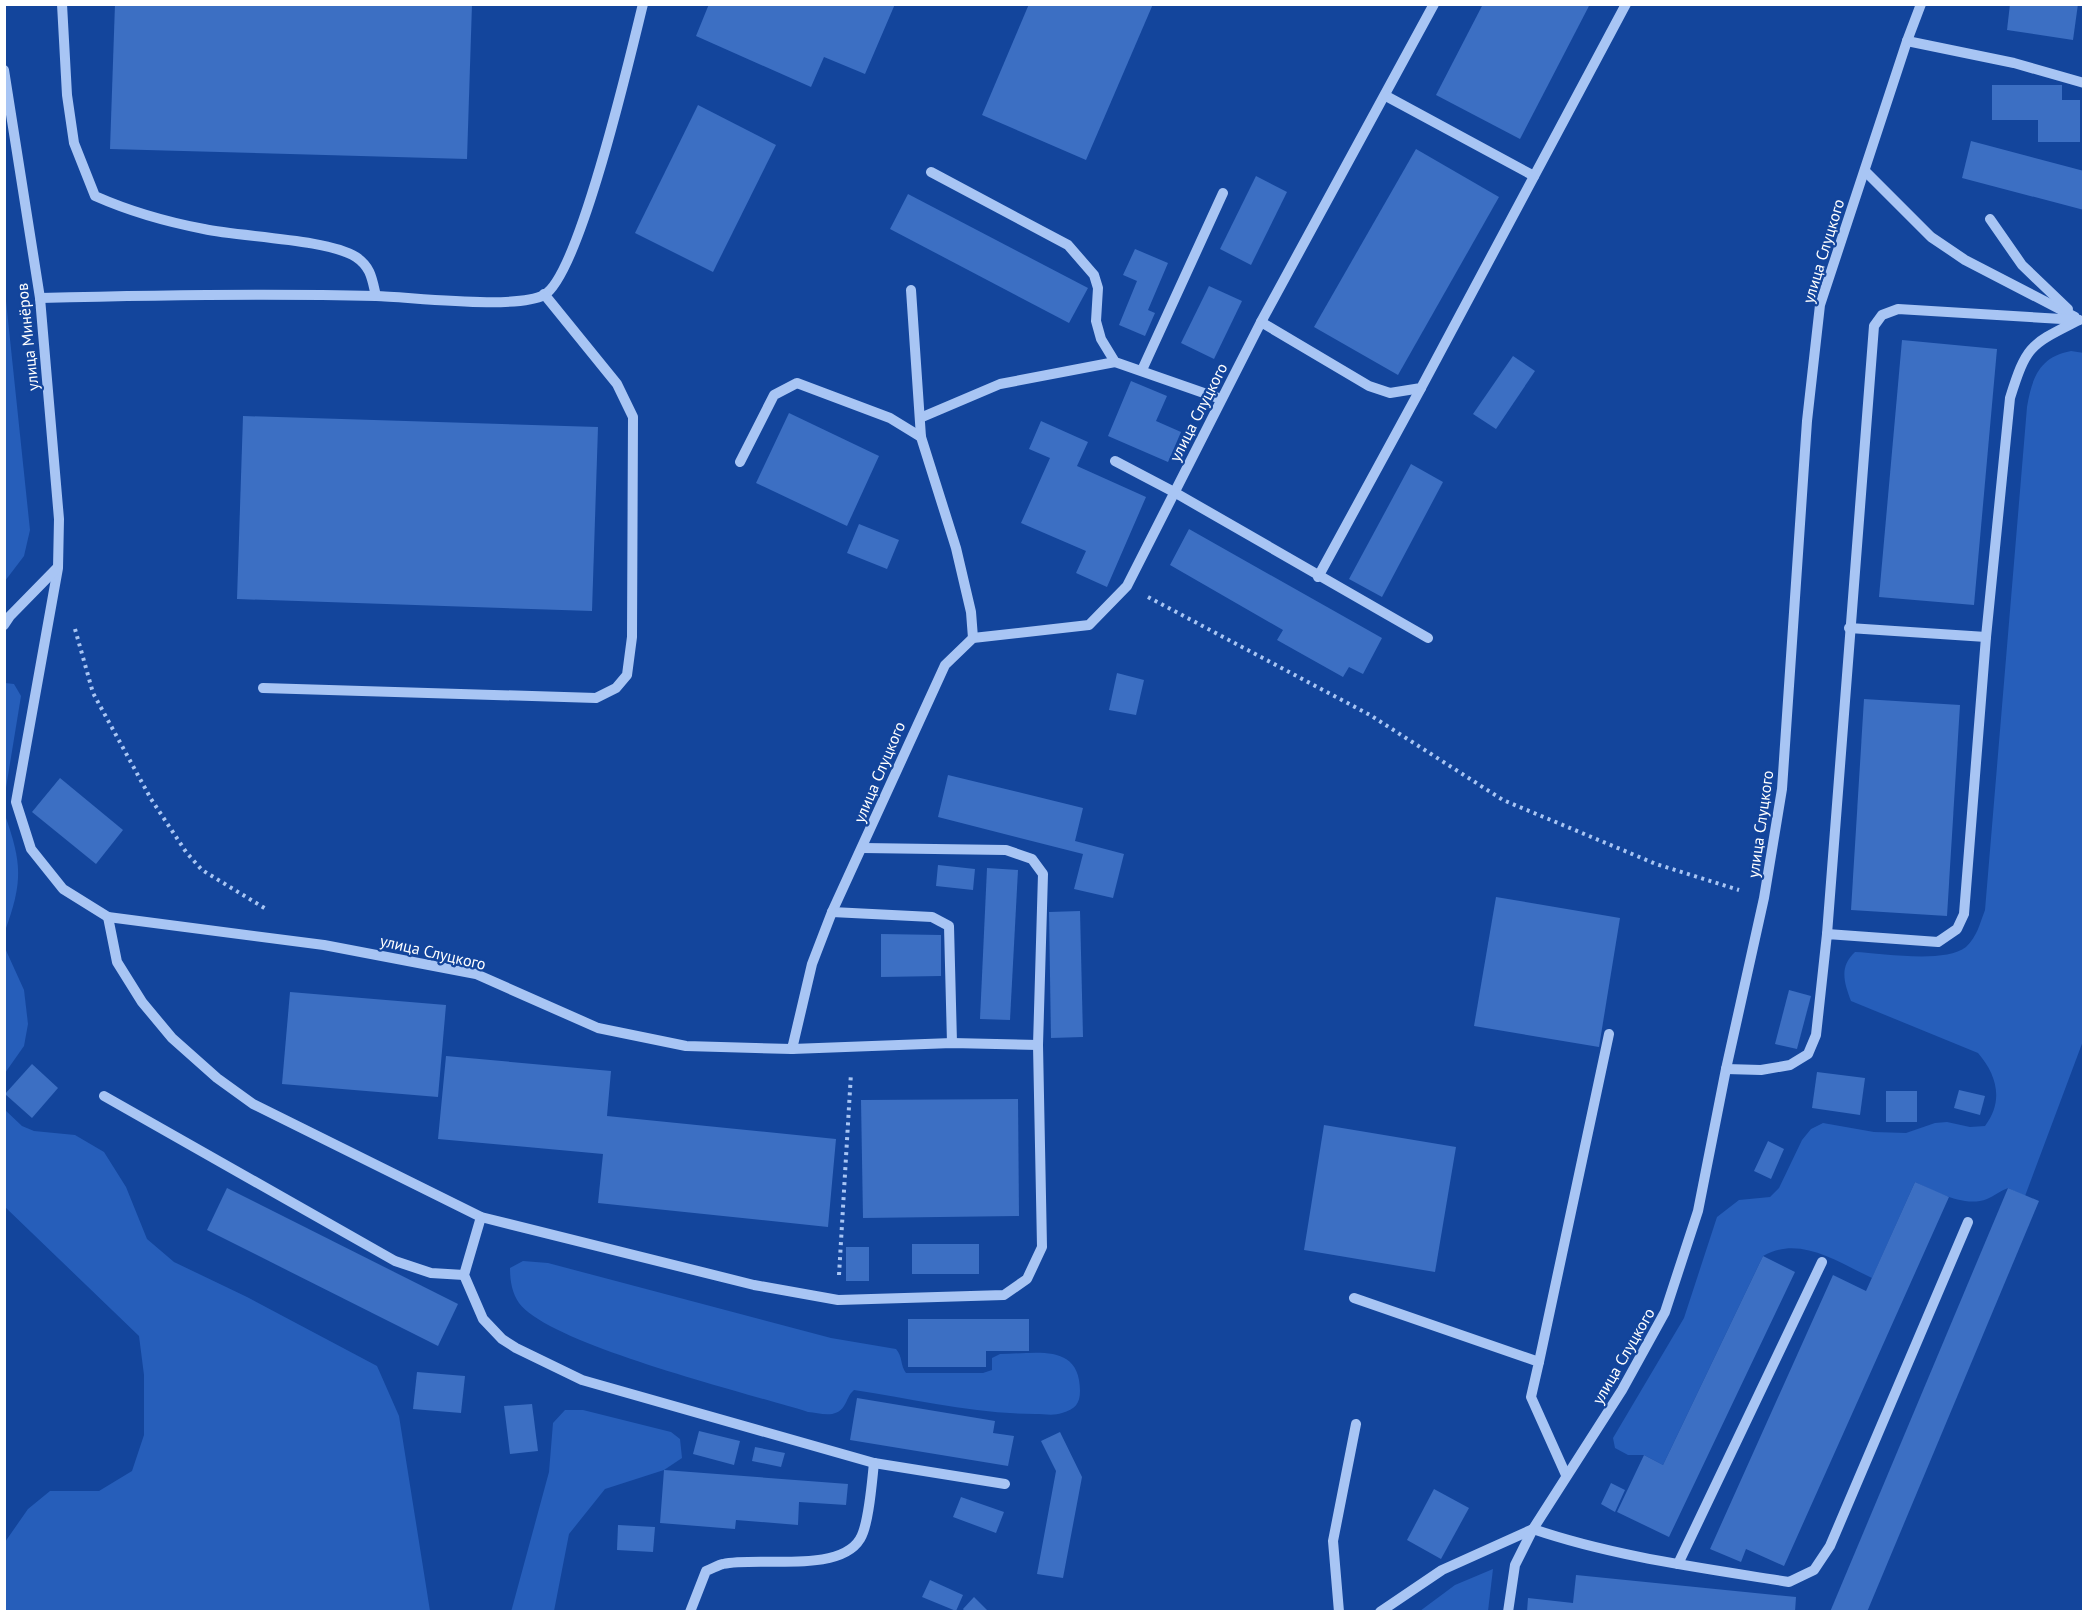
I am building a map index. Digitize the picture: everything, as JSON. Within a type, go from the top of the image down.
[{"type":"street","points":[[62,4],[67,95],[74,143],[94,196],[124,208],[204,230],[330,248],[354,256],[370,269],[376,296]]},
{"type":"street","points":[[40,298],[376,296],[510,302],[544,294],[563,273],[612,134],[643,4]]},
{"type":"street","name":"улица Слуцкого","points":[[108,916],[324,945],[476,974],[598,1028],[686,1046],[792,1049],[812,964],[832,912],[945,665],[973,638],[1089,625],[1127,586],[1261,322],[1386,96],[1434,4]]},
{"type":"street","points":[[1318,577],[1626,4]]},
{"type":"street","name":"улица Слуцкого","points":[[1508,1611],[1515,1565],[1533,1529],[1622,1390],[1665,1312],[1698,1211],[1726,1069],[1764,898],[1782,789],[1807,421],[1820,305],[1907,41],[1922,4]]},
{"type":"street","points":[[1907,41],[2014,63],[2084,83]]},
{"type":"street","name":"улица Минёров","points":[[4,70],[40,298],[59,519],[58,568],[16,802],[31,849],[63,889],[108,916]]},
{"type":"street","points":[[1386,96],[1534,176]]},
{"type":"street","points":[[1865,171],[1931,237],[1965,260],[2081,319]]},
{"type":"street","points":[[931,172],[1068,245],[1094,275],[1098,288],[1098,330],[1115,362]]},
{"type":"street","points":[[1142,370],[1223,193]]},
{"type":"street","points":[[1990,219],[2022,265],[2081,319]]},
{"type":"street","points":[[911,290],[921,437],[956,548],[970,612],[973,638]]},
{"type":"street","points":[[263,688],[596,698],[616,688],[627,675],[632,638],[633,417],[617,384],[544,294]]},
{"type":"street","points":[[1726,1069],[1761,1070],[1790,1065],[1808,1054],[1816,1035],[1827,934],[1874,326],[1882,315],[1898,309],[2081,319]]},
{"type":"street","points":[[1827,934],[1938,942],[1957,929],[1964,914],[1986,638],[2010,398],[2020,364],[2035,342],[2081,319]]},
{"type":"street","points":[[1261,322],[1369,386],[1390,393],[1421,388]]},
{"type":"street","points":[[920,417],[1000,384],[1115,362],[1221,399]]},
{"type":"street","points":[[741,462],[774,395],[797,383],[890,418],[921,437]]},
{"type":"street","points":[[1115,461],[1174,492],[1318,577],[1428,638]]},
{"type":"street","points":[[4,626],[10,616],[58,568]]},
{"type":"street","points":[[1849,628],[1986,638]]},
{"type":"street","points":[[108,916],[117,962],[142,1002],[172,1038],[217,1078],[253,1104],[481,1217],[754,1285],[838,1300],[1004,1295],[1027,1278],[1042,1247],[1038,1046],[1043,874],[1032,859],[1006,850],[863,848]]},
{"type":"street","points":[[832,912],[932,917],[949,926],[952,1043]]},
{"type":"street","points":[[1566,1475],[1531,1397],[1609,1034]]},
{"type":"street","points":[[792,1049],[952,1043],[1038,1046]]},
{"type":"street","points":[[104,1096],[395,1261],[431,1273],[464,1275]]},
{"type":"street","points":[[481,1217],[464,1275],[483,1319],[502,1339],[582,1380],[874,1463],[1005,1484]]},
{"type":"street","points":[[1380,1611],[1442,1570],[1533,1529],[1566,1540],[1678,1564],[1789,1582],[1814,1570],[1830,1546],[1968,1222]]},
{"type":"street","points":[[1678,1564],[1822,1262]]},
{"type":"street","points":[[1354,1298],[1539,1362]]},
{"type":"street","points":[[1339,1611],[1333,1541],[1356,1424]]},
{"type":"street","points":[[690,1611],[706,1571],[724,1564],[825,1559],[847,1551],[860,1539],[871,1493],[874,1463]]},
{"type":"path","points":[[1127,586],[1370,716],[1503,800],[1656,864],[1764,898]]},
{"type":"path","points":[[74,625],[93,693],[151,799],[186,852],[202,870],[274,914]]},
{"type":"path","points":[[838,1300],[852,1048]]},
{"type":"shaded area","points":[[4,282],[30,530],[24,556],[5,581]]},
{"type":"shaded area","points":[[2071,351],[2084,353],[2083,1041],[2025,1196],[2008,1188],[1987,1199],[1959,1200],[1915,1182],[1872,1278],[1832,1258],[1805,1250],[1791,1248],[1777,1250],[1763,1256],[1663,1465],[1644,1455],[1628,1455],[1615,1448],[1613,1438],[1684,1318],[1717,1217],[1739,1200],[1770,1197],[1779,1188],[1802,1140],[1811,1129],[1823,1123],[1874,1132],[1906,1133],[1935,1123],[1947,1122],[1970,1127],[1985,1126],[1991,1117],[1995,1107],[1996,1088],[1990,1070],[1978,1053],[1851,1001],[1844,975],[1847,963],[1855,952],[1943,955],[1966,947],[1980,925],[1985,910],[2027,407],[2031,387],[2039,370],[2051,358]]},
{"type":"shaded area","points":[[5,683],[14,684],[21,696],[5,794]]},
{"type":"shaded area","points":[[5,815],[15,847],[18,873],[15,899],[5,931]]},
{"type":"shaded area","points":[[4,946],[24,990],[28,1024],[24,1046],[5,1073]]},
{"type":"shaded area","points":[[4,1109],[22,1126],[34,1131],[75,1135],[104,1152],[126,1187],[147,1239],[174,1262],[247,1297],[377,1366],[399,1416],[430,1611],[5,1611],[5,1542],[28,1509],[50,1491],[99,1491],[132,1471],[144,1435],[144,1375],[139,1336],[5,1207]]},
{"type":"shaded area","points":[[523,1261],[548,1263],[831,1338],[896,1349],[906,1373],[983,1373],[992,1370],[992,1358],[1000,1354],[1053,1354],[1064,1358],[1078,1375],[1080,1391],[1078,1403],[1073,1408],[1059,1414],[990,1412],[854,1390],[837,1413],[808,1412],[654,1367],[569,1335],[538,1319],[519,1303],[512,1287],[510,1268]]},
{"type":"shaded area","points":[[565,1410],[583,1410],[671,1432],[680,1439],[682,1458],[664,1470],[605,1489],[569,1534],[554,1611],[511,1612],[549,1472],[553,1423]]},
{"type":"shaded area","points":[[1493,1569],[1488,1611],[1420,1611],[1455,1585]]},
{"type":"building","points":[[115,4],[472,4],[467,159],[110,149]]},
{"type":"building","points":[[709,4],[895,4],[865,74],[824,57],[811,87],[696,36]]},
{"type":"building","points":[[1029,4],[1153,4],[1086,160],[982,115]]},
{"type":"building","points":[[1483,4],[1590,4],[1520,139],[1436,95]]},
{"type":"building","points":[[2010,4],[2078,4],[2073,40],[2007,30]]},
{"type":"building","points":[[1992,85],[2062,85],[2062,100],[2080,100],[2080,142],[2038,142],[2038,120],[1992,120]]},
{"type":"building","points":[[698,105],[776,145],[713,272],[635,233]]},
{"type":"building","points":[[1971,141],[2084,171],[2084,210],[1962,178]]},
{"type":"building","points":[[1416,149],[1499,197],[1398,375],[1314,327]]},
{"type":"building","points":[[1256,176],[1287,192],[1251,265],[1220,249]]},
{"type":"building","points":[[908,194],[1088,288],[1069,323],[890,229]]},
{"type":"building","points":[[1135,249],[1168,263],[1148,310],[1155,313],[1145,336],[1119,325],[1137,281],[1123,275]]},
{"type":"building","points":[[1209,286],[1242,301],[1214,359],[1181,343]]},
{"type":"building","points":[[1902,340],[1997,349],[1974,605],[1879,597]]},
{"type":"building","points":[[1513,356],[1535,371],[1496,429],[1473,414]]},
{"type":"building","points":[[1131,381],[1167,396],[1156,421],[1181,432],[1168,462],[1108,436]]},
{"type":"building","points":[[789,413],[879,456],[847,526],[756,483]]},
{"type":"building","points":[[243,416],[598,427],[592,611],[237,599]]},
{"type":"building","points":[[1041,421],[1088,442],[1077,466],[1146,497],[1107,587],[1076,573],[1086,551],[1021,523],[1050,458],[1029,449]]},
{"type":"building","points":[[1411,464],[1443,482],[1382,597],[1349,579]]},
{"type":"building","points":[[859,524],[899,540],[887,569],[847,553]]},
{"type":"building","points":[[1189,529],[1382,638],[1363,674],[1349,667],[1343,677],[1277,640],[1283,630],[1170,565]]},
{"type":"building","points":[[1117,673],[1144,680],[1136,715],[1109,710]]},
{"type":"building","points":[[1864,699],[1960,705],[1947,916],[1851,910]]},
{"type":"building","points":[[948,775],[1083,808],[1075,841],[1124,854],[1113,898],[1074,889],[1083,854],[938,817]]},
{"type":"building","points":[[60,778],[123,830],[96,864],[32,812]]},
{"type":"building","points":[[938,865],[975,869],[973,890],[936,886]]},
{"type":"building","points":[[987,868],[1018,870],[1010,1020],[980,1019]]},
{"type":"building","points":[[1496,897],[1620,918],[1599,1047],[1474,1026]]},
{"type":"building","points":[[1080,911],[1083,1037],[1051,1038],[1049,912]]},
{"type":"building","points":[[881,934],[941,935],[941,976],[881,977]]},
{"type":"building","points":[[1789,990],[1811,996],[1797,1049],[1775,1044]]},
{"type":"building","points":[[290,992],[446,1005],[438,1097],[282,1084]]},
{"type":"building","points":[[446,1056],[611,1071],[607,1116],[836,1139],[828,1227],[598,1203],[603,1154],[438,1139]]},
{"type":"building","points":[[32,1064],[58,1088],[32,1118],[5,1094]]},
{"type":"building","points":[[1817,1072],[1865,1078],[1860,1115],[1812,1108]]},
{"type":"building","points":[[1959,1090],[1985,1096],[1980,1115],[1954,1108]]},
{"type":"building","points":[[1886,1091],[1917,1091],[1917,1122],[1886,1122]]},
{"type":"building","points":[[1018,1099],[1019,1216],[863,1218],[861,1100]]},
{"type":"building","points":[[1324,1125],[1456,1147],[1435,1272],[1304,1250]]},
{"type":"building","points":[[1768,1141],[1784,1149],[1771,1179],[1754,1171]]},
{"type":"building","points":[[1915,1182],[1949,1197],[1784,1566],[1746,1549],[1741,1562],[1710,1549],[1833,1275],[1866,1291]]},
{"type":"building","points":[[227,1188],[458,1304],[438,1346],[207,1230]]},
{"type":"building","points":[[2008,1188],[2039,1201],[1867,1612],[1830,1612]]},
{"type":"building","points":[[912,1244],[979,1244],[979,1274],[912,1274]]},
{"type":"building","points":[[846,1247],[869,1247],[869,1281],[846,1281]]},
{"type":"building","points":[[1763,1256],[1795,1272],[1669,1537],[1617,1512],[1644,1455],[1663,1465]]},
{"type":"building","points":[[908,1319],[1029,1319],[1029,1351],[986,1351],[986,1367],[908,1367]]},
{"type":"building","points":[[417,1372],[465,1376],[461,1413],[413,1409]]},
{"type":"building","points":[[857,1398],[995,1421],[993,1433],[1014,1436],[1008,1466],[850,1440]]},
{"type":"building","points":[[532,1404],[538,1451],[510,1454],[504,1406]]},
{"type":"building","points":[[699,1431],[740,1441],[734,1465],[693,1454]]},
{"type":"building","points":[[1060,1432],[1082,1477],[1063,1578],[1037,1574],[1056,1471],[1041,1441]]},
{"type":"building","points":[[755,1447],[785,1453],[781,1467],[752,1461]]},
{"type":"building","points":[[664,1470],[848,1484],[846,1505],[799,1502],[798,1525],[736,1520],[735,1529],[660,1523]]},
{"type":"building","points":[[1611,1483],[1625,1490],[1615,1512],[1601,1504]]},
{"type":"building","points":[[1434,1489],[1469,1508],[1441,1559],[1407,1540]]},
{"type":"building","points":[[961,1497],[1004,1512],[996,1533],[953,1517]]},
{"type":"building","points":[[618,1525],[655,1527],[653,1552],[617,1550]]},
{"type":"building","points":[[1576,1575],[1796,1597],[1795,1612],[1527,1612],[1528,1598],[1573,1603]]},
{"type":"building","points":[[930,1580],[963,1595],[956,1611],[922,1597]]},
{"type":"building","points":[[974,1597],[989,1612],[965,1612],[963,1609]]}]
